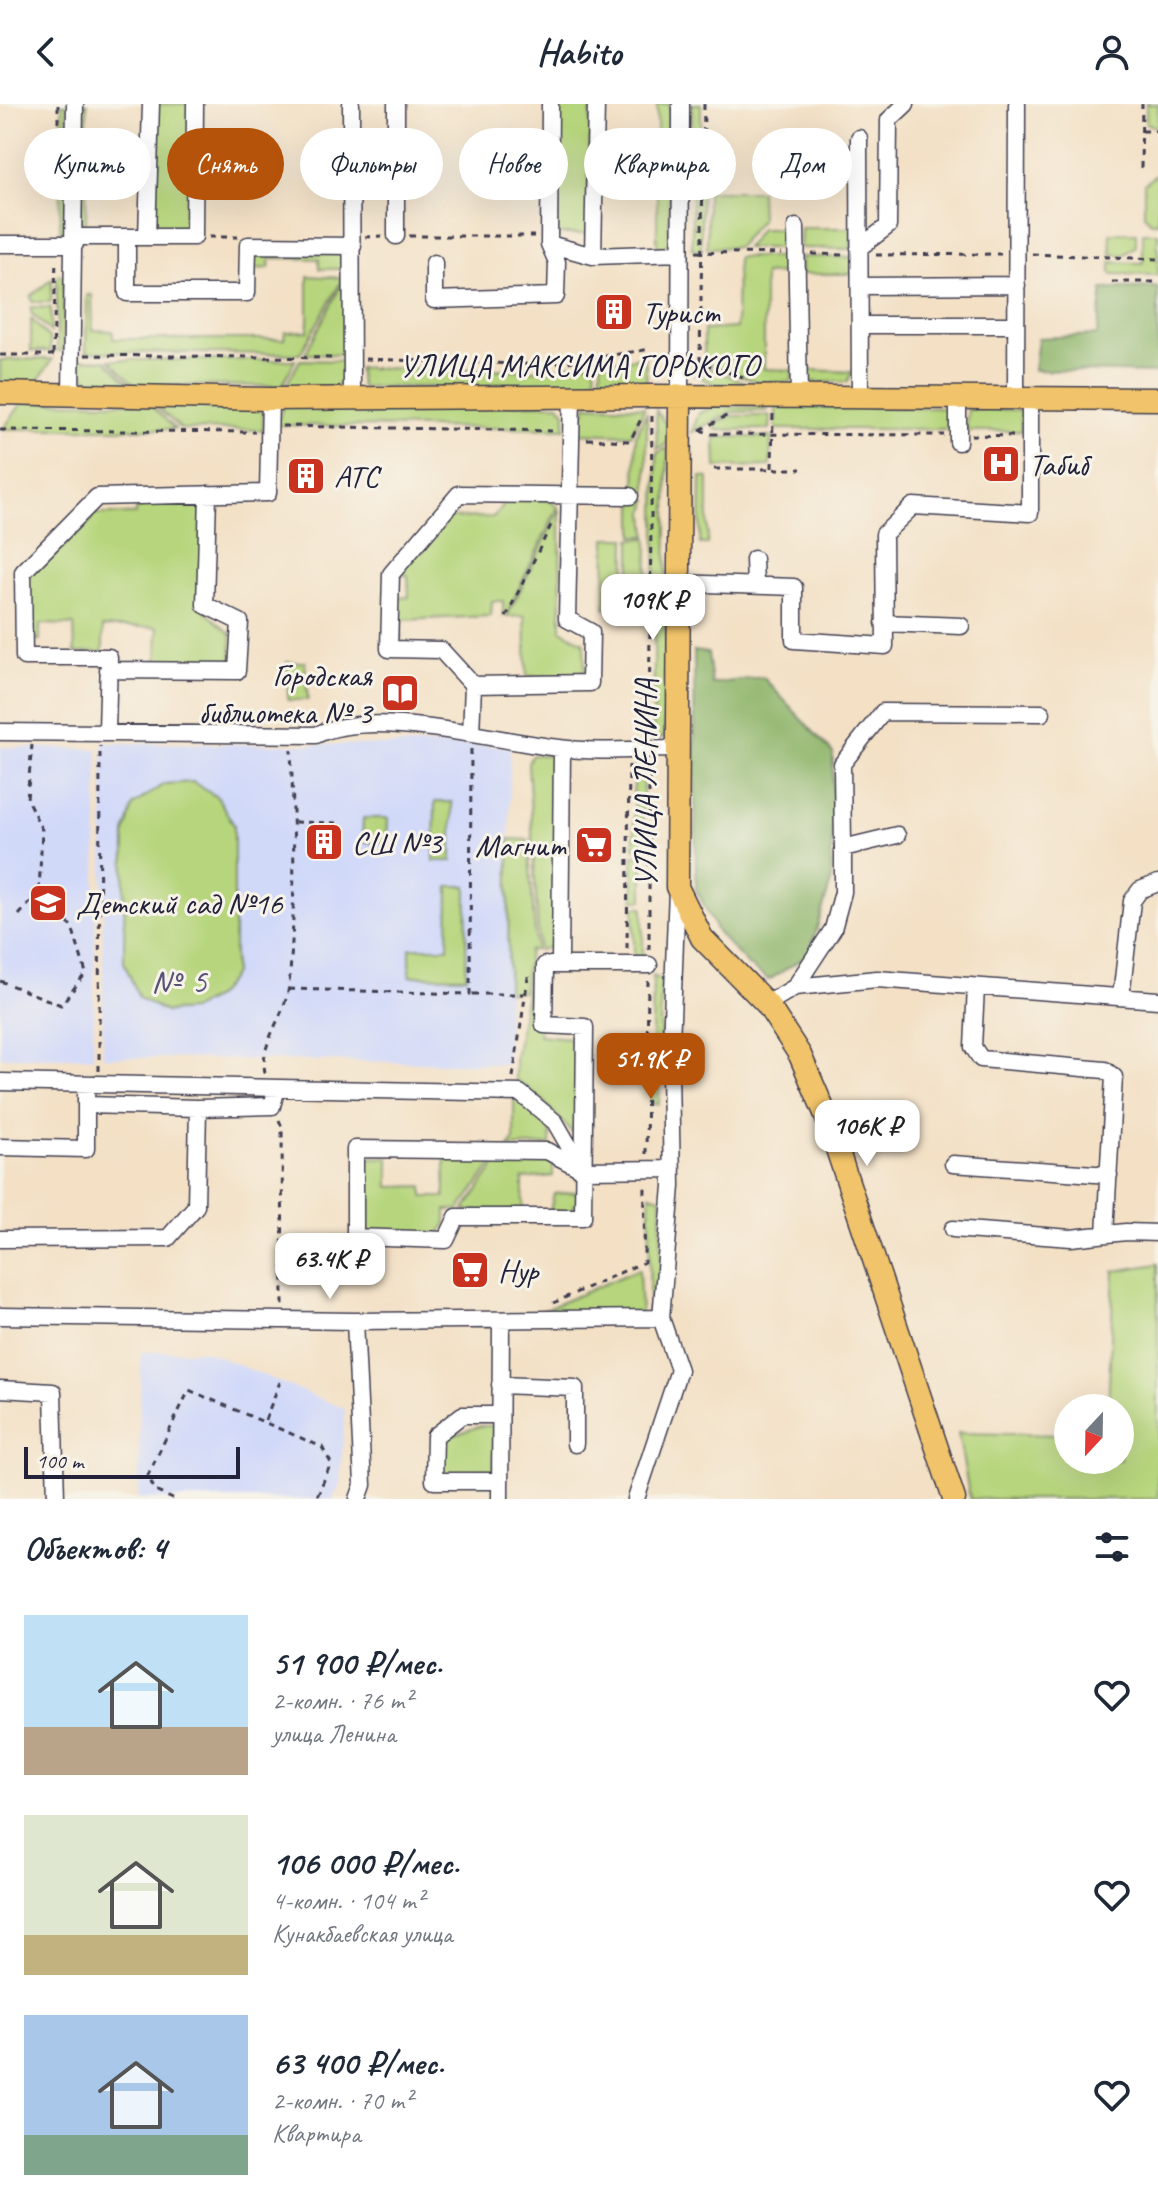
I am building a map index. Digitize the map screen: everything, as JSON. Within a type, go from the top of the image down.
[{"type":"main road","name":"УЛИЦА МАКСИМА ГОРЬКОГО","points":[[0,393],[270,399],[799,396],[1158,399]]},
{"type":"main road","name":"УЛИЦА ЛЕНИНА","points":[[673,873],[680,398]]},
{"type":"main road","points":[[673,873],[702,938],[767,1004],[800,1055],[825,1113],[954,1499]]},
{"type":"street","points":[[71,394],[75,104]]},
{"type":"street","points":[[147,237],[151,104]]},
{"type":"street","points":[[0,244],[127,237],[194,237],[195,104]]},
{"type":"street","points":[[351,104],[352,397]]},
{"type":"street","points":[[396,104],[396,236]]},
{"type":"street","points":[[434,263],[434,300],[556,296],[557,262],[549,244],[550,104]]},
{"type":"street","points":[[593,256],[596,104]]},
{"type":"street","name":"УЛИЦА ЛЕНИНА","points":[[680,398],[681,104]]},
{"type":"street","points":[[859,251],[888,226],[889,120],[906,104]]},
{"type":"street","points":[[676,583],[794,587],[794,640],[885,646],[884,534],[913,506],[968,517],[1030,513],[1030,436],[1016,325],[1017,104]]},
{"type":"street","points":[[859,138],[860,397]]},
{"type":"street","points":[[796,227],[799,396]]},
{"type":"street","points":[[127,237],[127,293],[247,293],[248,245],[353,241]]},
{"type":"street","points":[[549,244],[593,256],[680,253]]},
{"type":"street","points":[[860,286],[1017,285]]},
{"type":"street","points":[[860,325],[1016,325]]},
{"type":"street","points":[[473,685],[590,683],[591,632],[567,619],[572,397]]},
{"type":"street","points":[[958,397],[958,438]]},
{"type":"street","points":[[104,730],[109,657],[24,657],[23,572],[97,497],[268,493],[270,399]]},
{"type":"street","points":[[108,670],[237,671],[240,622],[205,605],[208,494]]},
{"type":"street","points":[[471,734],[473,685],[441,650],[389,649],[391,574],[459,494],[569,501],[630,496]]},
{"type":"street","points":[[754,559],[755,584]]},
{"type":"street","points":[[884,623],[961,626]]},
{"type":"street","points":[[795,987],[838,919],[843,892],[842,764],[883,712],[1042,713]]},
{"type":"street","points":[[0,732],[104,730],[316,735],[334,726],[441,728],[562,749],[677,749]]},
{"type":"street","points":[[562,749],[543,967],[544,1025],[585,1027],[583,1170],[583,1217],[457,1217],[446,1240],[355,1237],[355,1149],[547,1151],[583,1170],[672,1169]]},
{"type":"street","points":[[843,848],[897,835]]},
{"type":"street","name":"УЛИЦА ЛЕНИНА","points":[[661,1318],[672,1169],[673,873]]},
{"type":"street","points":[[1121,997],[1132,901],[1140,890],[1158,883]]},
{"type":"street","points":[[543,967],[649,965]]},
{"type":"street","points":[[767,1004],[795,987],[877,979],[1158,1000]]},
{"type":"street","points":[[976,987],[973,1047],[981,1059],[1105,1070],[1114,1077],[1105,1234]]},
{"type":"street","points":[[0,1082],[520,1093],[555,1122],[583,1170]]},
{"type":"street","points":[[0,1147],[86,1149],[86,1105],[92,1085]]},
{"type":"street","points":[[86,1105],[272,1106],[272,1088]]},
{"type":"street","points":[[0,1239],[168,1238],[196,1206],[198,1108]]},
{"type":"street","points":[[953,1164],[1109,1175]]},
{"type":"street","points":[[953,1229],[1071,1238],[1158,1233]]},
{"type":"street","points":[[0,1316],[501,1322],[661,1318],[679,1370],[636,1499]]},
{"type":"street","points":[[355,1321],[363,1485],[358,1499]]},
{"type":"street","points":[[500,1499],[501,1322]]},
{"type":"street","points":[[500,1385],[575,1388],[575,1444]]},
{"type":"street","points":[[0,1389],[53,1392],[56,1499]]},
{"type":"street","points":[[500,1415],[462,1415],[435,1436],[434,1481],[500,1481]]},
{"type":"path","points":[[700,362],[704,104]]},
{"type":"path","points":[[1141,168],[1142,104]]},
{"type":"path","points":[[1142,131],[1158,131]]},
{"type":"path","points":[[353,241],[396,236],[535,236],[549,244]]},
{"type":"path","points":[[194,237],[241,237]]},
{"type":"path","points":[[680,253],[859,251],[1158,259]]},
{"type":"path","points":[[1112,282],[1158,282]]},
{"type":"path","points":[[0,355],[352,358],[388,362],[547,365],[651,349]]},
{"type":"path","points":[[571,431],[577,438],[630,441],[646,410],[652,409],[644,1262]]},
{"type":"path","points":[[772,468],[773,413]]},
{"type":"path","points":[[700,430],[712,434],[958,438],[1030,436]]},
{"type":"path","points":[[714,469],[801,469]]},
{"type":"path","points":[[506,617],[560,508],[569,501]]},
{"type":"path","points":[[92,1085],[104,730]]},
{"type":"path","points":[[272,1088],[262,1060],[289,989],[294,822],[290,734]]},
{"type":"path","points":[[470,994],[471,734]]},
{"type":"path","points":[[19,915],[39,892],[42,830],[27,799],[32,737]]},
{"type":"path","points":[[627,965],[629,749]]},
{"type":"path","points":[[294,822],[339,823]]},
{"type":"path","points":[[0,981],[61,1005],[86,973],[72,927],[39,892]]},
{"type":"path","points":[[512,1093],[513,1059],[524,994],[543,967]]},
{"type":"path","points":[[289,989],[524,994]]},
{"type":"path","points":[[272,1106],[282,1127],[280,1284],[285,1320]]},
{"type":"path","points":[[264,1421],[280,1382]]},
{"type":"path","points":[[173,1499],[155,1491],[148,1475],[189,1390],[322,1447],[331,1463],[316,1499]]},
{"type":"shaded area","points":[[103,743],[510,746],[507,1064],[103,1057]]},
{"type":"shaded area","name":"Детский сад №16","points":[[0,747],[98,749],[93,1057],[0,1057]]},
{"type":"shaded area","points":[[205,1351],[345,1409],[340,1485],[333,1499],[138,1499],[141,1352]]},
{"type":"green space","points":[[62,104],[67,104],[67,128],[62,128]]},
{"type":"green space","points":[[81,104],[87,104],[87,128],[81,128]]},
{"type":"green space","points":[[156,104],[191,104],[191,128],[167,128],[167,200],[190,200],[189,233],[155,233]]},
{"type":"green space","points":[[554,104],[591,104],[590,128],[584,128],[587,234],[553,234],[553,200],[568,200],[568,128],[554,128]]},
{"type":"green space","points":[[657,104],[669,104],[669,128],[657,128]]},
{"type":"green space","points":[[692,104],[701,104],[701,128],[692,128]]},
{"type":"green space","points":[[1146,104],[1158,104],[1158,128],[1146,123]]},
{"type":"green space","points":[[1158,173],[1158,222],[1151,222],[1144,215],[1144,184]]},
{"type":"green space","points":[[736,191],[752,191],[752,200],[760,200],[761,219],[737,247],[707,248],[707,200],[736,200]]},
{"type":"green space","points":[[60,200],[66,200],[65,232],[60,232]]},
{"type":"green space","points":[[80,200],[86,200],[86,234],[80,234]]},
{"type":"green space","points":[[657,200],[669,200],[669,242],[661,250],[657,244]]},
{"type":"green space","points":[[692,200],[701,200],[701,249],[692,249]]},
{"type":"green space","points":[[801,228],[852,228],[851,249],[800,248]]},
{"type":"green space","points":[[760,229],[792,229],[791,248],[746,248]]},
{"type":"green space","points":[[1110,233],[1136,233],[1136,246],[1124,255],[1111,254]]},
{"type":"green space","points":[[1143,233],[1158,233],[1158,275],[1111,274],[1111,262],[1143,263]]},
{"type":"green space","points":[[256,253],[342,254],[347,269],[319,269],[319,259],[270,258],[269,268],[251,269]]},
{"type":"green space","points":[[737,257],[792,257],[793,273],[764,274],[764,369],[791,370],[793,377],[789,382],[758,382],[704,362],[704,330],[736,328]]},
{"type":"green space","points":[[801,257],[852,257],[852,274],[801,274]]},
{"type":"green space","points":[[57,275],[63,275],[63,351],[57,351]]},
{"type":"green space","points":[[308,276],[343,278],[300,354],[86,352],[87,295],[92,295],[93,330],[113,331],[113,339],[284,339],[285,332],[308,331]]},
{"type":"green space","points":[[345,278],[347,355],[305,354]]},
{"type":"green space","points":[[52,279],[51,302],[32,302],[31,296]]},
{"type":"green space","points":[[1158,287],[1158,373],[1034,370],[1038,338],[1097,335],[1103,289]]},
{"type":"green space","points":[[31,307],[51,308],[51,332],[31,313]]},
{"type":"green space","points":[[31,319],[50,339],[50,351],[31,351]]},
{"type":"green space","points":[[645,357],[647,384],[601,387],[601,362]]},
{"type":"green space","points":[[53,359],[35,385],[0,385],[0,360]]},
{"type":"green space","points":[[80,359],[106,360],[130,384],[93,384],[81,372]]},
{"type":"green space","points":[[110,360],[295,360],[282,386],[135,385]]},
{"type":"green space","points":[[300,360],[347,361],[346,376],[336,387],[286,386]]},
{"type":"green space","points":[[595,362],[596,387],[361,387],[358,368],[552,370],[571,364]]},
{"type":"green space","points":[[693,367],[710,368],[754,386],[716,385],[694,374]]},
{"type":"green space","points":[[808,370],[852,372],[847,382],[809,382]]},
{"type":"green space","points":[[23,402],[149,403],[175,429],[3,429]]},
{"type":"green space","points":[[154,404],[263,409],[263,430],[181,429]]},
{"type":"green space","points":[[284,404],[559,404],[565,412],[565,429],[276,425]]},
{"type":"green space","points":[[587,405],[645,407],[631,435],[577,433]]},
{"type":"green space","points":[[714,407],[767,407],[767,411],[732,412],[692,432],[699,413]]},
{"type":"green space","points":[[776,407],[946,408],[950,429],[776,429]]},
{"type":"green space","points":[[968,409],[1021,410],[1021,431],[966,431]]},
{"type":"green space","points":[[656,410],[667,426],[667,444],[657,449]]},
{"type":"green space","points":[[647,412],[647,494],[635,493],[636,435]]},
{"type":"green space","points":[[731,416],[771,416],[770,429],[716,430],[713,425]]},
{"type":"green space","points":[[715,437],[771,437],[770,466],[716,467]]},
{"type":"green space","points":[[668,448],[664,737],[653,741],[657,453]]},
{"type":"green space","points":[[701,477],[708,478],[708,544],[700,544]]},
{"type":"green space","points":[[503,497],[549,500],[558,507],[506,615],[503,616],[503,601],[492,601],[491,616],[402,620],[401,639],[395,639],[396,598],[409,597],[408,575],[397,575],[449,518],[493,517],[502,508]]},
{"type":"green space","points":[[137,499],[201,500],[206,612],[231,634],[232,662],[227,666],[157,668],[158,627],[103,627],[103,652],[75,653],[74,625],[40,624],[40,640],[28,640],[27,577],[84,514],[136,514]]},
{"type":"green space","points":[[634,499],[648,500],[645,512],[647,536],[634,536]]},
{"type":"green space","points":[[560,509],[561,630],[584,642],[585,670],[578,676],[527,676],[525,616],[507,617]]},
{"type":"green space","points":[[606,538],[626,538],[625,609],[605,609]]},
{"type":"green space","points":[[648,538],[647,605],[631,605],[631,539]]},
{"type":"green space","points":[[694,651],[708,653],[712,684],[763,677],[833,753],[831,882],[809,954],[769,980],[749,966],[717,932],[696,889]]},
{"type":"green space","points":[[287,662],[305,662],[308,700],[288,700]]},
{"type":"green space","points":[[532,755],[558,755],[556,946],[539,950],[528,763]]},
{"type":"green space","points":[[636,759],[643,759],[643,796],[633,796]]},
{"type":"green space","points":[[193,782],[218,798],[234,825],[234,974],[217,996],[191,1010],[166,1012],[139,998],[124,962],[125,833],[133,805],[164,784]]},
{"type":"green space","points":[[435,802],[452,802],[452,861],[434,861]]},
{"type":"green space","points":[[634,804],[642,804],[643,847],[634,848]]},
{"type":"green space","points":[[363,818],[388,818],[387,843],[362,842]]},
{"type":"green space","points":[[509,839],[528,840],[536,950],[529,950],[523,992],[508,992]]},
{"type":"green space","points":[[633,855],[643,855],[643,900],[634,900]]},
{"type":"green space","points":[[449,886],[467,886],[466,977],[410,976],[410,948],[448,948]]},
{"type":"green space","points":[[634,907],[643,907],[643,957],[634,957]]},
{"type":"green space","points":[[529,974],[537,974],[539,982],[539,1035],[570,1038],[580,1049],[580,1129],[572,1132],[540,1098],[515,1079],[515,1059]]},
{"type":"green space","points":[[653,975],[661,981],[659,1104],[651,1104]]},
{"type":"green space","points":[[514,1098],[551,1124],[550,1145],[509,1147],[514,1140]]},
{"type":"green space","points":[[445,1156],[498,1157],[459,1210],[446,1210],[446,1224],[439,1235],[369,1234],[362,1228],[360,1164],[366,1158],[389,1157],[389,1187],[423,1186],[423,1197],[445,1197]]},
{"type":"green space","points":[[501,1157],[542,1157],[553,1164],[553,1176],[523,1179],[523,1211],[464,1211]]},
{"type":"green space","points":[[578,1192],[578,1202],[569,1212],[550,1211],[554,1194]]},
{"type":"green space","points":[[650,1194],[661,1197],[661,1300],[654,1312],[649,1313]]},
{"type":"green space","points":[[1158,1264],[1158,1499],[970,1499],[958,1433],[1054,1435],[1054,1474],[1134,1474],[1134,1394],[1109,1394],[1114,1271]]},
{"type":"green space","points":[[639,1269],[641,1317],[532,1315]]},
{"type":"green space","points":[[480,1426],[494,1426],[494,1471],[488,1477],[444,1478],[437,1471],[437,1450],[444,1438]]},
{"type":"place","name":"Турист","points":[[614,312]]},
{"type":"place","name":"Табиб","points":[[1001,464]]},
{"type":"place","name":"АТС","points":[[306,476]]},
{"type":"place","name":"Городская библиотека № 3","points":[[400,693]]},
{"type":"place","name":"СШ №3","points":[[324,842]]},
{"type":"place","name":"Магнит","points":[[594,845]]},
{"type":"place","name":"Детский сад №16","points":[[48,903]]},
{"type":"place","name":"Нур","points":[[470,1270]]},
{"type":"district","name":"№ 5","points":[[180,981]]}]
